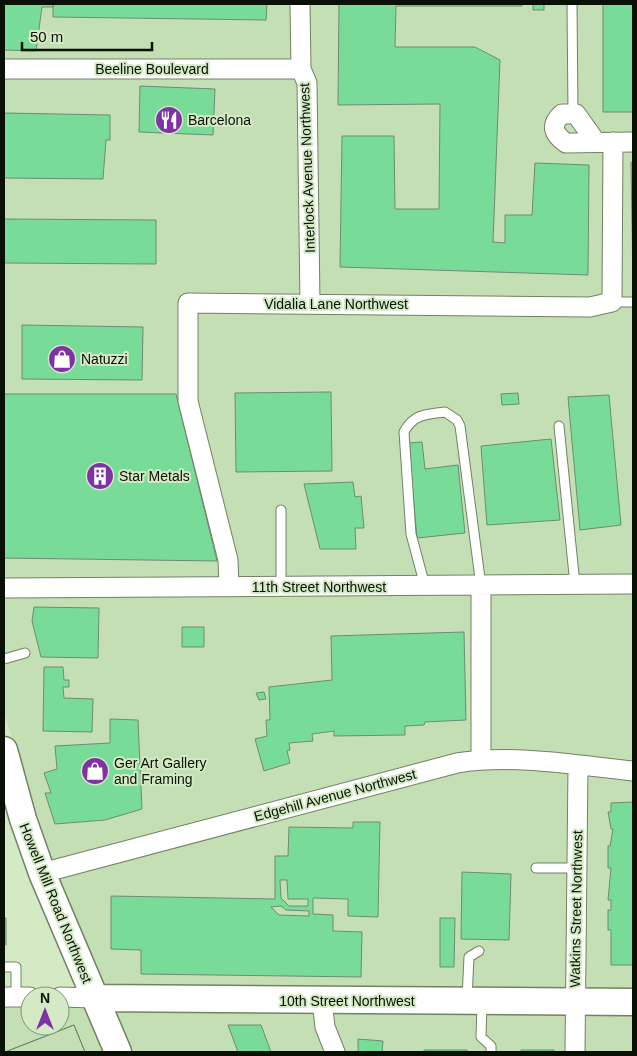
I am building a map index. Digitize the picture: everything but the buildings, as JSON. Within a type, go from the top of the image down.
[{"type":"main road","name":"Howell Mill Road Northwest","points":[[4,750],[23,819],[42,873],[118,1052]]},
{"type":"main road","name":"10th Street Northwest","points":[[95,998],[633,1002]]},
{"type":"street","name":"Interlock Avenue Northwest","points":[[300,4],[301,69],[307,83],[310,303]]},
{"type":"street","name":"Beeline Boulevard","points":[[4,69],[301,69]]},
{"type":"street","points":[[612,302],[604,142],[576,114],[562,114],[555,120],[554,130],[557,137],[566,143],[604,142],[633,142]]},
{"type":"street","name":"Vidalia Lane Northwest","points":[[229,587],[228,560],[188,401],[188,303],[590,307],[612,302]]},
{"type":"street","name":"11th Street Northwest","points":[[4,588],[633,584]]},
{"type":"street","points":[[481,586],[481,759]]},
{"type":"street","name":"Edgehill Avenue Northwest","points":[[42,873],[457,762],[481,759],[633,771]]},
{"type":"street","name":"Watkins Street Northwest","points":[[575,1052],[578,766]]},
{"type":"street","name":"10th Street Northwest","points":[[70,997],[95,998]]},
{"type":"street","points":[[322,1000],[325,1027],[335,1052]]},
{"type":"lane","points":[[572,4],[573,114]]},
{"type":"lane","points":[[612,302],[633,302]]},
{"type":"lane","points":[[424,586],[411,534],[404,432],[407,425],[418,416],[445,412],[457,420],[460,426],[481,586]]},
{"type":"lane","points":[[559,426],[575,585]]},
{"type":"lane","points":[[281,510],[281,587]]},
{"type":"lane","points":[[4,659],[25,653]]},
{"type":"lane","points":[[536,868],[576,868]]},
{"type":"lane","points":[[479,950],[469,957],[481,1037],[491,1046],[491,1052]]},
{"type":"lane","points":[[4,967],[16,967],[17,997]]},
{"type":"shaded area","points":[[4,4],[633,4],[633,1052],[4,1052],[4,992],[20,992],[20,1036],[70,1036],[70,993],[96,993],[4,713]]},
{"type":"place","name":"Barcelona","points":[[169,120]]},
{"type":"place","name":"Natuzzi","points":[[62,359]]},
{"type":"place","name":"Star Metals","points":[[100,476]]},
{"type":"place","name":"Ger Art Gallery and Framing","points":[[95,771]]}]
